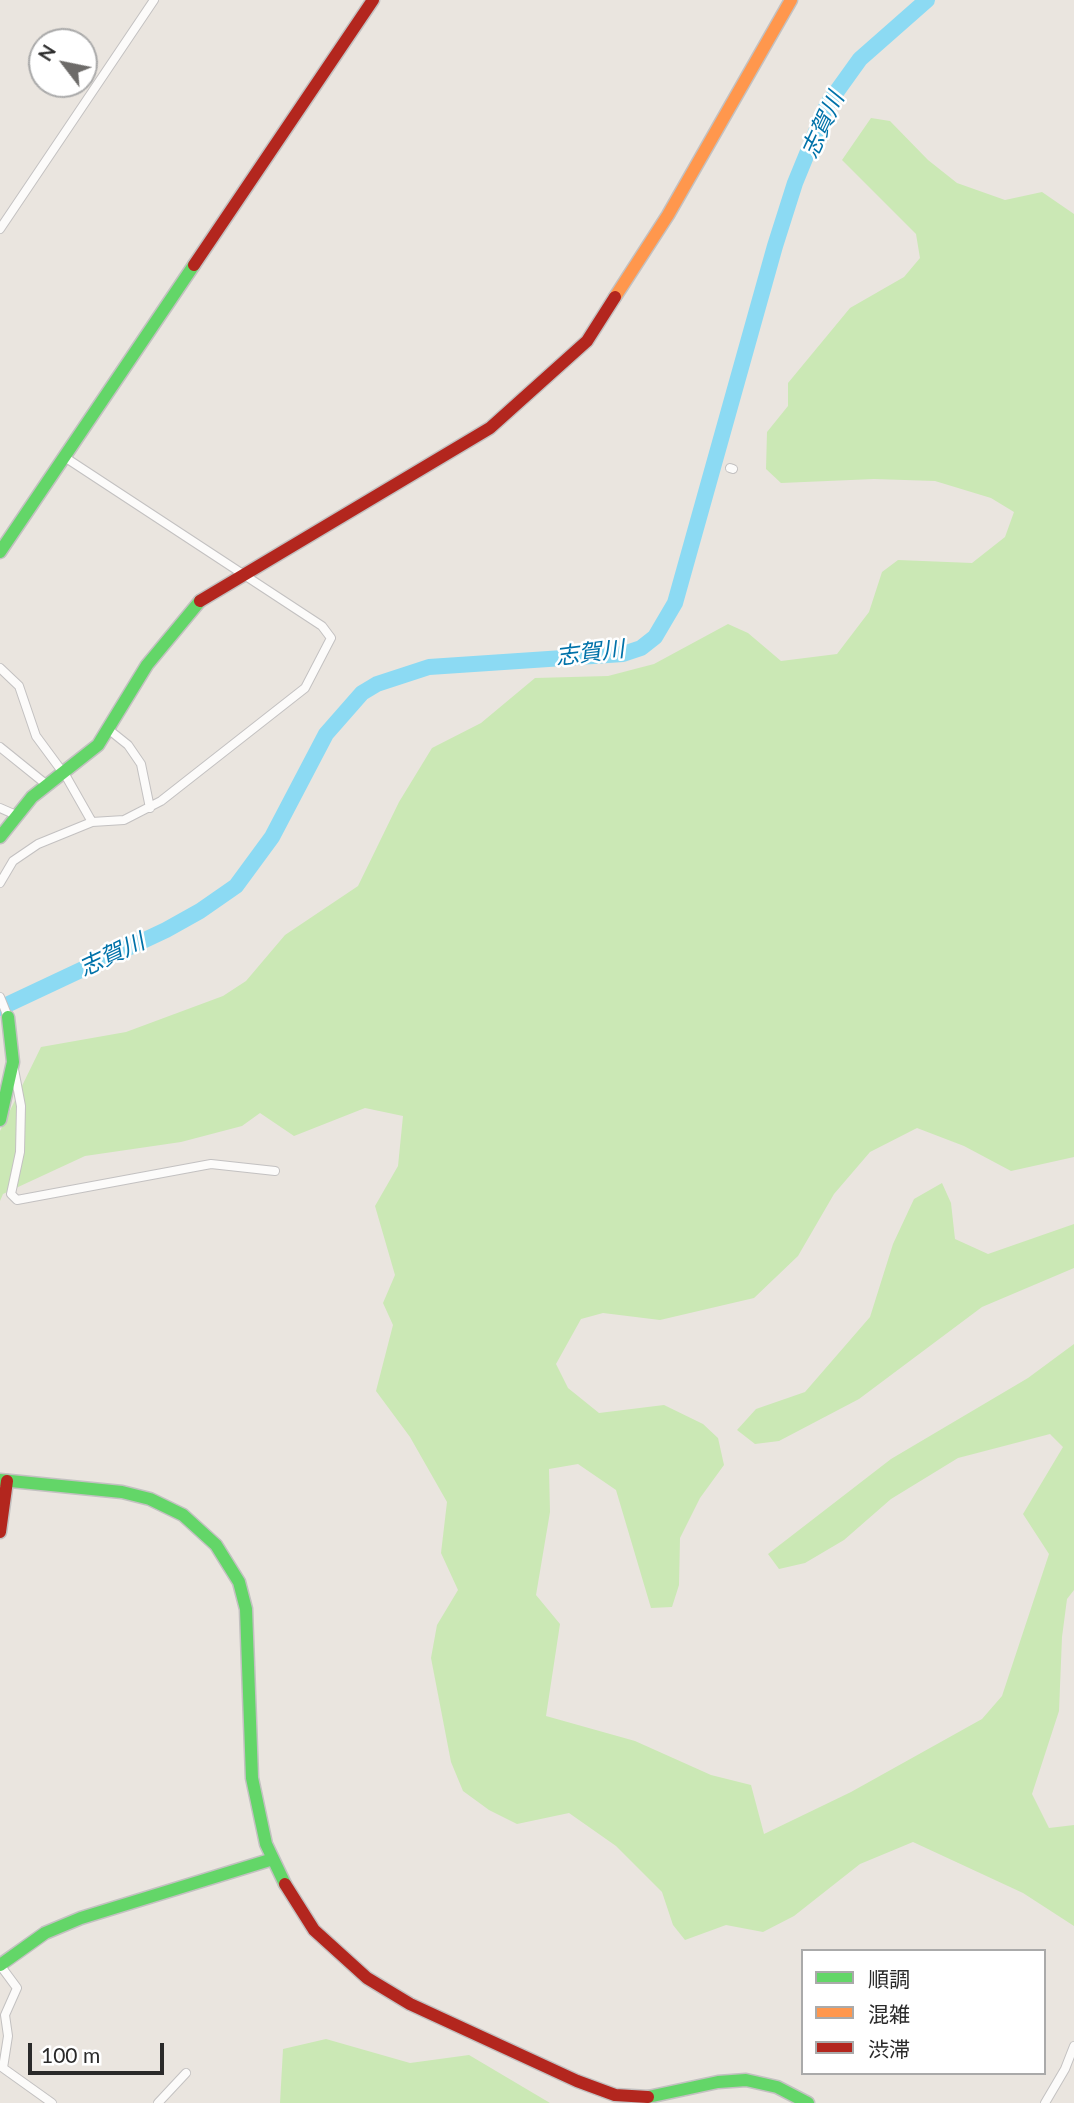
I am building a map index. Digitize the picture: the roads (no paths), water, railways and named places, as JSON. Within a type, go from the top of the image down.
[{"type":"street","points":[[0,229],[154,0]]},
{"type":"street","points":[[0,552],[373,0]]},
{"type":"street","points":[[0,836],[47,785],[94,749],[147,665],[185,615],[204,595],[491,428],[587,341],[668,215],[791,0]]},
{"type":"street","points":[[0,883],[16,858],[38,844],[92,822],[124,820],[150,808],[306,688],[331,638],[322,626],[66,458]]},
{"type":"street","points":[[0,668],[19,686],[32,728],[92,822]]},
{"type":"street","points":[[108,729],[128,745],[141,764],[150,808]]},
{"type":"street","points":[[0,747],[47,785]]},
{"type":"street","points":[[0,808],[16,816]]},
{"type":"street","points":[[0,997],[8,1017],[21,1106],[20,1152],[13,1199],[211,1164],[275,1171]]},
{"type":"street","points":[[0,1120],[13,1062]]},
{"type":"street","points":[[0,1532],[4,1481],[122,1492],[150,1499],[195,1523],[222,1552],[239,1582],[246,1609],[252,1777],[261,1826],[272,1860],[314,1930],[367,1978],[397,1998],[597,2090],[628,2097],[657,2097],[718,2082],[746,2080],[777,2087],[808,2103]]},
{"type":"street","points":[[52,2103],[4,2068],[8,2036],[5,2015],[17,1988],[0,1965],[45,1933],[81,1918],[272,1860]]},
{"type":"street","points":[[1045,2103],[1065,2069],[1074,2046]]},
{"type":"street","points":[[158,2103],[186,2073]]},
{"type":"waterway","name":"志賀川","points":[[0,1008],[166,930],[236,886],[272,837],[326,734],[362,693],[377,684],[429,667],[623,654],[641,648],[655,637],[675,603],[775,246],[795,183],[827,105],[860,59],[927,0]]}]
